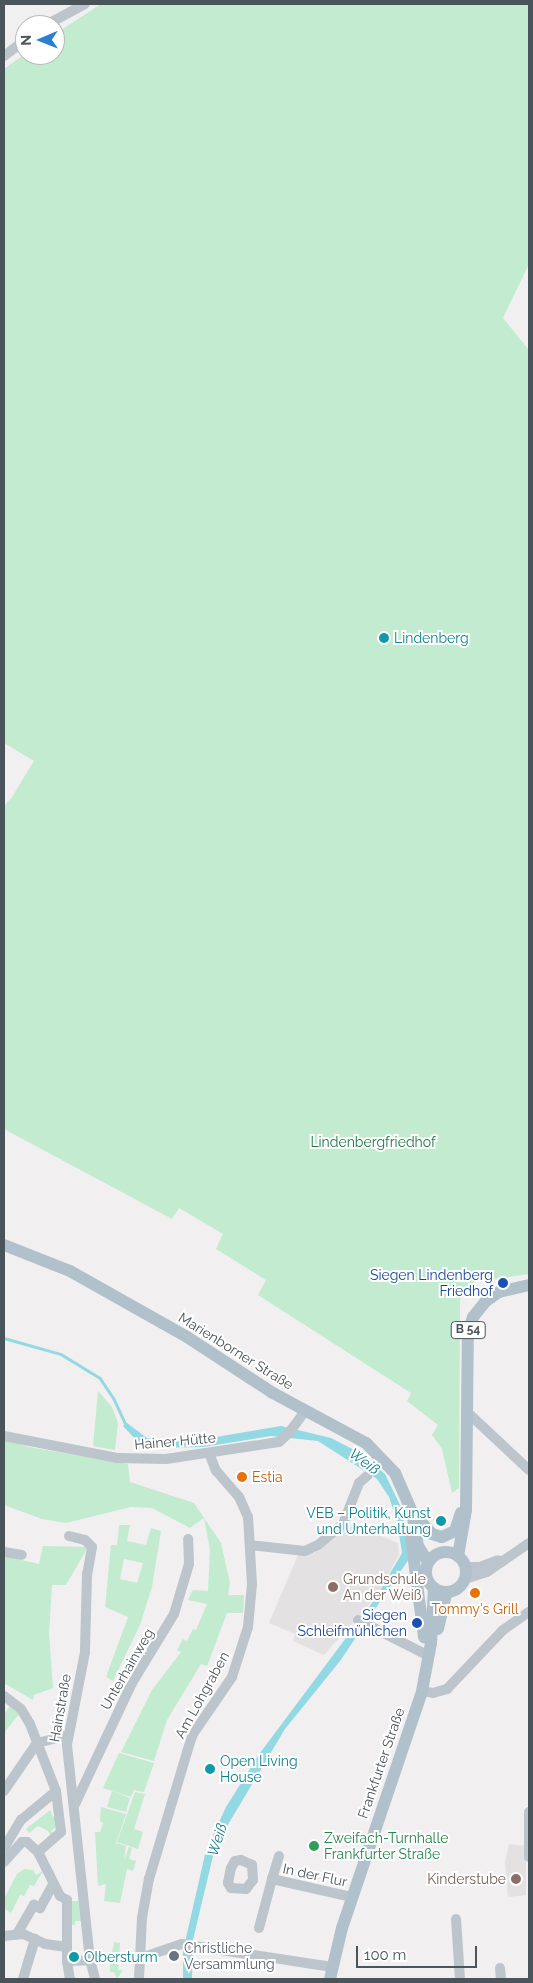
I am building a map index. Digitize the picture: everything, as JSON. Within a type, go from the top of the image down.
[{"type":"main road","name":"Marienborner Straße","points":[[4,1245],[70,1271],[187,1337],[305,1411],[366,1443],[385,1460],[395,1473],[412,1514],[418,1546],[450,1562]]},
{"type":"main road","name":"B 54","points":[[445,1590],[427,1576],[450,1562],[466,1519],[466,1347],[473,1317],[499,1292],[529,1285]]},
{"type":"main road","points":[[412,1514],[432,1534],[447,1536],[457,1527],[467,1492]]},
{"type":"main road","points":[[412,1514],[410,1538],[424,1624],[423,1653],[426,1672]]},
{"type":"main road","points":[[445,1590],[450,1562]]},
{"type":"main road","name":"Frankfurter Straße","points":[[332,1973],[352,1897],[422,1691],[445,1590]]},
{"type":"street","points":[[64,15],[84,4]]},
{"type":"street","points":[[4,56],[15,48]]},
{"type":"street","name":"Hainer Hütte","points":[[4,1436],[71,1452],[132,1460],[272,1444],[285,1438],[305,1411]]},
{"type":"street","points":[[466,1411],[529,1470]]},
{"type":"street","name":"Am Lohgraben","points":[[139,1979],[142,1918],[149,1879],[190,1742],[241,1657],[248,1627],[251,1593],[248,1517],[243,1504],[216,1471],[209,1452]]},
{"type":"street","points":[[250,1545],[305,1550],[318,1545],[343,1524],[359,1483],[367,1476]]},
{"type":"street","name":"Hainstraße","points":[[69,1536],[85,1540],[92,1547],[87,1574],[85,1652],[68,1735],[67,1757],[90,1960],[96,1979]]},
{"type":"street","name":"Unterhainweg","points":[[74,1808],[132,1683],[174,1614],[189,1564],[188,1539]]},
{"type":"street","points":[[450,1562],[487,1572],[501,1559],[529,1543]]},
{"type":"street","points":[[4,1552],[22,1555]]},
{"type":"street","points":[[422,1691],[433,1693],[447,1689],[504,1630],[529,1612]]},
{"type":"street","points":[[362,1622],[423,1653]]},
{"type":"street","points":[[4,1696],[21,1709],[56,1791],[61,1832],[38,1852]]},
{"type":"street","points":[[4,1791],[37,1743],[68,1735]]},
{"type":"street","points":[[4,1848],[21,1820],[56,1791]]},
{"type":"street","points":[[529,1812],[529,1857]]},
{"type":"street","points":[[4,1862],[22,1842],[38,1852],[54,1885],[68,1902],[67,1961],[70,1979]]},
{"type":"street","name":"In der Flur","points":[[259,1928],[279,1856]]},
{"type":"street","name":"In der Flur","points":[[253,1880],[272,1881],[352,1897]]},
{"type":"street","points":[[17,1934],[34,1906],[40,1908],[54,1885]]},
{"type":"street","points":[[456,1919],[460,1979]]},
{"type":"street","points":[[4,1936],[17,1934],[45,1944],[67,1947]]},
{"type":"street","points":[[23,1979],[26,1959],[35,1939]]},
{"type":"street","points":[[141,1958],[182,1944],[332,1973]]},
{"type":"street","points":[[67,1961],[90,1960]]},
{"type":"street","points":[[500,1968],[501,1979]]},
{"type":"shaded area","name":"Grundschule An der Weiß","points":[[352,1524],[398,1543],[399,1555],[375,1598],[324,1655],[293,1641],[295,1634],[269,1623],[298,1555],[314,1553],[346,1528],[349,1529]]},
{"type":"shaded area","name":"Kinderstube","points":[[509,1844],[526,1846],[526,1895],[508,1897],[505,1862]]},
{"type":"green space","name":"Lindenbergfriedhof","points":[[101,4],[529,4],[529,264],[503,318],[529,350],[529,1274],[494,1279],[490,1276],[475,1282],[463,1293],[460,1301],[459,1488],[452,1493],[442,1449],[432,1435],[438,1425],[407,1401],[411,1393],[258,1295],[266,1280],[216,1249],[223,1234],[179,1208],[172,1219],[4,1129],[4,806],[12,797],[34,761],[4,743],[4,69],[15,61],[15,65],[65,65],[65,27]]},
{"type":"green space","points":[[98,1391],[112,1407],[118,1423],[115,1450],[93,1446]]},
{"type":"green space","points":[[4,1439],[29,1447],[128,1464],[130,1482],[194,1503],[221,1543],[230,1583],[228,1595],[244,1595],[243,1613],[227,1613],[207,1666],[201,1664],[167,1720],[154,1761],[121,1752],[152,1690],[181,1652],[177,1650],[183,1639],[187,1641],[193,1629],[196,1630],[207,1604],[188,1600],[193,1590],[208,1591],[210,1550],[204,1518],[190,1528],[152,1508],[131,1507],[66,1523],[42,1519],[4,1505]]},
{"type":"green space","points":[[119,1525],[130,1525],[127,1541],[146,1545],[151,1528],[161,1531],[152,1587],[140,1625],[113,1681],[106,1677],[128,1617],[105,1607],[111,1545],[117,1545]],"holes":[[[124,1559],[143,1563],[137,1583],[120,1579]]]},
{"type":"green space","points":[[43,1546],[88,1547],[66,1585],[52,1585],[49,1633],[53,1688],[34,1695],[33,1700],[4,1683],[4,1556],[39,1564]]},
{"type":"green space","points":[[10,1706],[19,1714],[4,1733],[4,1714]]},
{"type":"green space","points":[[119,1753],[154,1763],[144,1792],[134,1790],[131,1797],[103,1788]]},
{"type":"green space","points":[[112,1791],[130,1798],[126,1812],[107,1807]]},
{"type":"green space","points":[[135,1792],[145,1794],[134,1829],[143,1832],[138,1849],[117,1842]]},
{"type":"green space","points":[[101,1807],[126,1814],[115,1846],[117,1843],[126,1846],[124,1860],[129,1847],[132,1848],[129,1859],[136,1861],[133,1871],[127,1869],[120,1903],[104,1901],[106,1884],[98,1886],[95,1832],[100,1832],[103,1823],[100,1821]]},
{"type":"green space","points":[[50,1810],[53,1817],[58,1815],[56,1827],[51,1831],[54,1834],[51,1836],[48,1831],[38,1826],[29,1833],[26,1829]]},
{"type":"green space","points":[[24,1869],[33,1870],[36,1875],[43,1871],[34,1886],[30,1885],[24,1896],[20,1895],[11,1913],[4,1908],[4,1899],[17,1874]]},
{"type":"green space","points":[[71,1901],[79,1901],[82,1921],[75,1921],[75,1925],[72,1925]]},
{"type":"green space","points":[[114,1942],[120,1943],[118,1970],[123,1970],[117,1979],[114,1972],[110,1972]]},
{"type":"water","points":[[127,1423],[147,1438],[162,1440],[192,1441],[281,1426],[331,1438],[362,1454],[385,1474],[401,1507],[411,1556],[340,1661],[285,1729],[223,1833],[213,1856],[193,1940],[192,1979],[183,1979],[183,1951],[206,1850],[226,1807],[260,1753],[375,1599],[402,1553],[397,1521],[389,1497],[377,1479],[318,1441],[271,1436],[203,1447],[155,1448],[137,1441],[123,1426]]},
{"type":"waterway","name":"Weiß","points":[[4,1338],[61,1354],[100,1378],[114,1399],[127,1427]]},
{"type":"place","name":"Lindenberg","points":[[384,638]]},
{"type":"place","name":"Siegen Lindenberg Friedhof","points":[[503,1283]]},
{"type":"place","name":"Estia","points":[[242,1477]]},
{"type":"place","name":"VEB – Politik, Kunst und Unterhaltung","points":[[441,1521]]},
{"type":"place","name":"Grundschule An der Weiß","points":[[333,1587]]},
{"type":"place","name":"Tommy's Grill","points":[[475,1593]]},
{"type":"place","name":"Siegen Schleifmühlchen","points":[[417,1623]]},
{"type":"place","name":"Open Living House","points":[[210,1769]]},
{"type":"place","name":"Zweifach-Turnhalle Frankfurter Straße","points":[[314,1846]]},
{"type":"place","name":"Kinderstube","points":[[516,1879]]},
{"type":"place","name":"Christliche Versammlung","points":[[174,1956]]},
{"type":"place","name":"Olbersturm","points":[[74,1957]]}]
